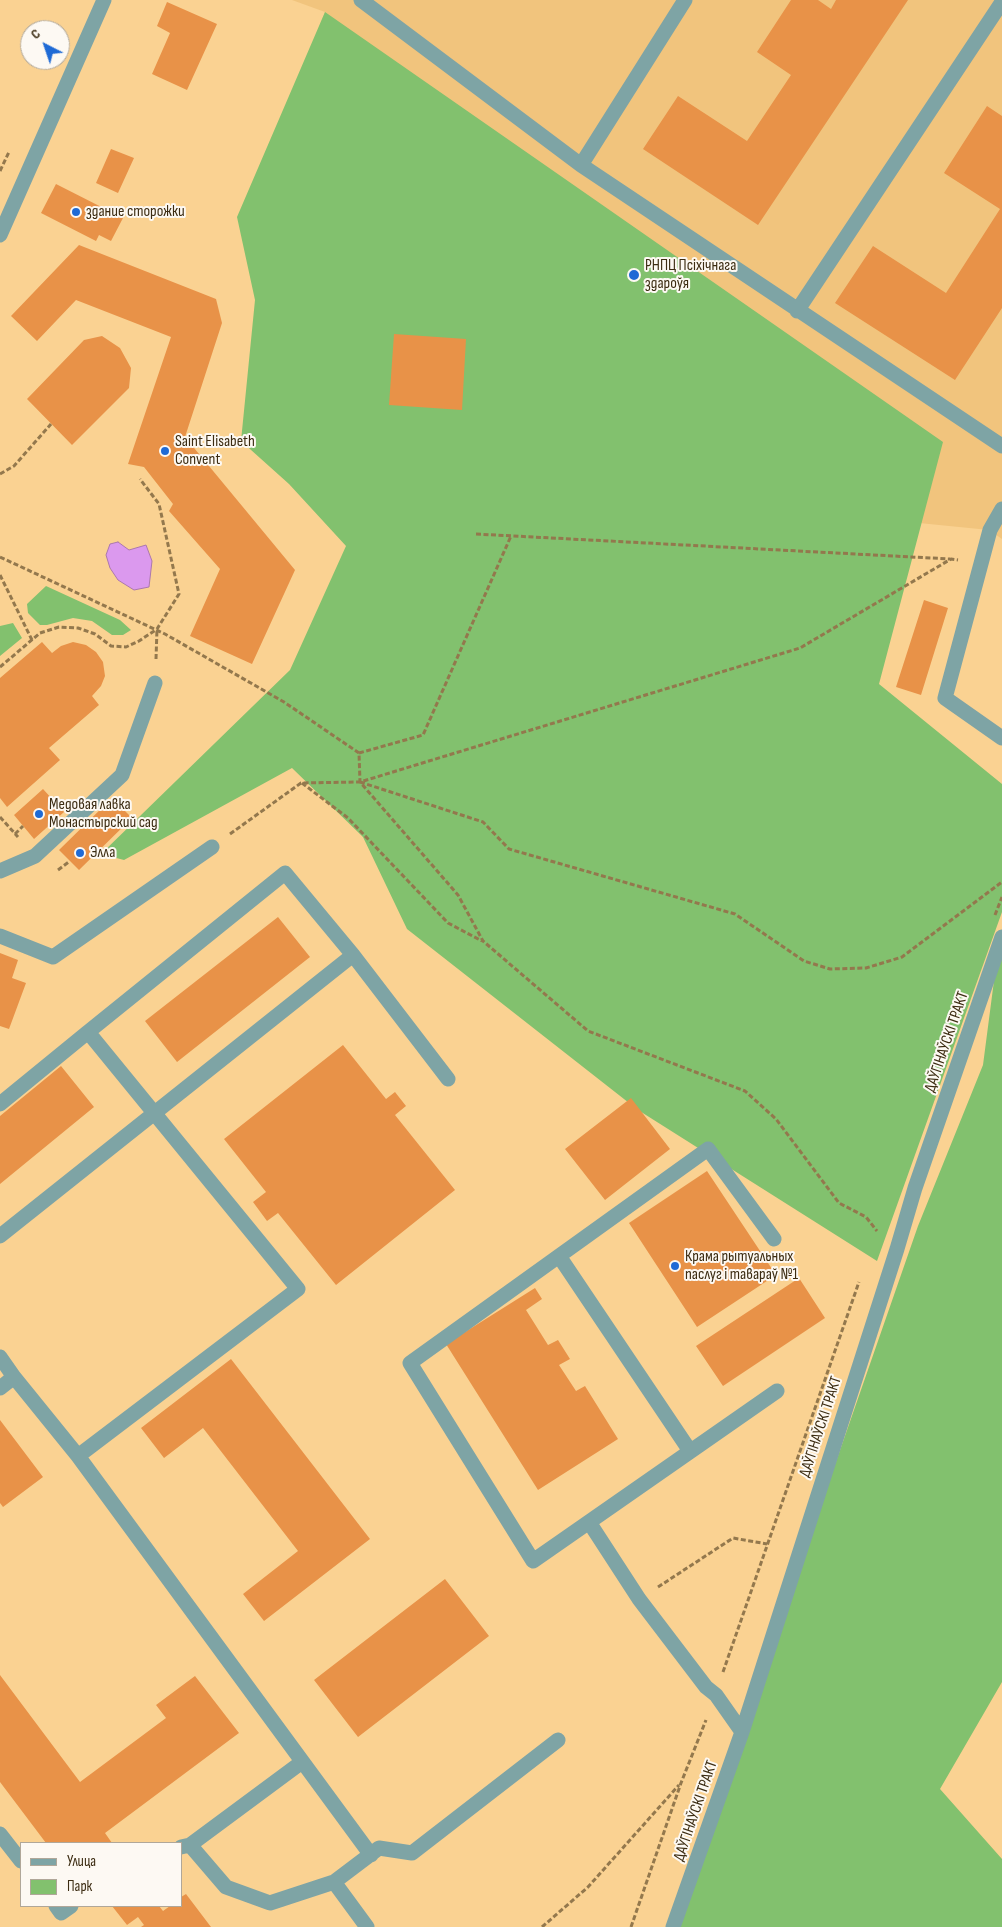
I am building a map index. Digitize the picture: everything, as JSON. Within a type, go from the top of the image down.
[{"type":"street","points":[[0,235],[5,212],[104,0]]},
{"type":"street","points":[[361,0],[581,165],[797,311],[1002,446]]},
{"type":"street","points":[[581,165],[685,0]]},
{"type":"street","points":[[797,311],[1002,2]]},
{"type":"street","points":[[1002,509],[990,530],[945,698],[1002,738]]},
{"type":"street","points":[[0,871],[35,856],[122,775],[155,682]]},
{"type":"street","points":[[0,936],[53,957],[212,847]]},
{"type":"street","points":[[0,1104],[285,873],[353,955],[448,1079]]},
{"type":"street","name":"ДАЎГІНАЎСКІ ТРАКТ","points":[[674,1927],[742,1732],[915,1188],[1002,937]]},
{"type":"street","points":[[0,1236],[353,955]]},
{"type":"street","points":[[78,1456],[298,1289],[88,1032]]},
{"type":"street","points":[[774,1239],[708,1149],[410,1364],[533,1561],[776,1391]]},
{"type":"street","points":[[559,1256],[690,1451]]},
{"type":"street","points":[[0,1356],[14,1377],[78,1456],[371,1855]]},
{"type":"street","points":[[0,1388],[14,1377]]},
{"type":"street","points":[[589,1522],[639,1599],[706,1688],[716,1695],[742,1732]]},
{"type":"street","points":[[302,1762],[186,1846],[226,1887],[270,1903],[334,1882],[379,1848],[412,1853],[558,1740]]},
{"type":"street","points":[[0,1834],[20,1861]]},
{"type":"street","points":[[334,1882],[367,1927]]},
{"type":"street","points":[[57,1907],[61,1913],[70,1907]]},
{"type":"path","points":[[0,474],[14,466],[51,424]]},
{"type":"path","points":[[0,667],[40,633],[58,628],[78,628],[95,634],[111,646],[126,647],[139,641],[156,629],[179,594],[159,504],[140,479]]},
{"type":"path","points":[[476,534],[951,559],[981,563]]},
{"type":"path","points":[[358,753],[423,735],[511,536]]},
{"type":"path","points":[[0,557],[156,629],[284,702],[358,753]]},
{"type":"path","points":[[212,847],[301,783],[360,782],[800,648],[951,559]]},
{"type":"path","points":[[0,575],[32,640]]},
{"type":"path","points":[[155,682],[156,629]]},
{"type":"path","points":[[358,753],[360,782],[458,895],[483,941]]},
{"type":"path","points":[[360,782],[483,822],[509,849],[735,914],[804,961],[830,969],[866,968],[902,957],[1002,882]]},
{"type":"path","points":[[301,783],[348,818],[448,923],[483,941],[588,1031],[745,1091],[776,1119],[839,1203],[866,1217],[877,1231]]},
{"type":"path","points":[[0,824],[4,821]]},
{"type":"path","points":[[15,834],[23,826]]},
{"type":"path","points":[[995,915],[1002,897]]},
{"type":"path","points":[[874,1240],[881,1222]]},
{"type":"path","points":[[631,1927],[681,1783],[716,1695],[861,1277]]},
{"type":"path","points":[[639,1599],[733,1538],[767,1544]]},
{"type":"path","points":[[542,1927],[588,1887],[681,1783]]},
{"type":"shaded area","name":"РНПЦ Псіхічнага здароўя","points":[[292,0],[1002,0],[1002,539],[989,530],[281,459],[259,179],[325,12]]},
{"type":"shaded area","points":[[118,542],[129,550],[146,545],[152,561],[149,587],[134,590],[118,580],[110,568],[106,555],[110,544]]},
{"type":"green space","points":[[325,12],[943,442],[879,684],[1002,784],[1002,912],[877,1261],[638,1110],[407,929],[363,837],[292,768],[124,860],[101,854],[290,670],[346,546],[289,484],[241,441],[255,300],[237,217]]},
{"type":"green space","points":[[46,586],[120,620],[131,630],[123,635],[112,635],[92,621],[73,618],[40,625],[28,613],[27,604]]},
{"type":"green space","points":[[13,623],[22,638],[0,656],[0,626]]},
{"type":"green space","points":[[1002,937],[1002,1682],[940,1789],[1002,1859],[1002,1927],[679,1927],[742,1732],[918,1226],[983,1065],[998,950]]},
{"type":"building","points":[[791,0],[818,0],[831,9],[836,0],[908,0],[758,225],[643,149],[678,96],[747,141],[791,75],[757,52]]},
{"type":"building","points":[[167,2],[217,24],[187,90],[152,74],[170,33],[157,26]]},
{"type":"building","points":[[987,106],[1002,116],[1002,308],[955,380],[835,303],[873,246],[946,293],[1000,209],[944,173]]},
{"type":"building","points":[[111,149],[134,158],[118,193],[96,183]]},
{"type":"building","name":"здание сторожки","points":[[56,184],[123,218],[111,241],[99,235],[96,241],[41,213]]},
{"type":"building","name":"Saint Elisabeth Convent","points":[[79,245],[216,299],[222,323],[185,437],[295,570],[252,664],[190,636],[220,569],[169,511],[173,504],[144,467],[128,464],[171,337],[76,300],[37,341],[11,316]]},
{"type":"building","points":[[394,334],[466,339],[462,410],[389,405]]},
{"type":"building","points":[[102,336],[120,348],[131,368],[129,388],[72,445],[27,399],[84,340]]},
{"type":"building","points":[[924,600],[948,608],[921,695],[896,687]]},
{"type":"building","points":[[42,642],[52,653],[61,646],[73,642],[86,645],[96,652],[103,662],[105,676],[101,686],[92,696],[99,705],[49,748],[60,760],[7,807],[0,798],[0,678]]},
{"type":"building","name":"Медовая лавка Монастырский сад","points":[[43,789],[64,812],[34,839],[14,815]]},
{"type":"building","points":[[112,798],[132,818],[79,870],[59,850]]},
{"type":"building","points":[[278,917],[310,957],[177,1062],[145,1021]]},
{"type":"building","points":[[0,953],[18,960],[12,978],[26,983],[9,1029],[0,1026]]},
{"type":"building","points":[[343,1045],[386,1099],[395,1092],[406,1106],[395,1115],[455,1190],[336,1285],[278,1213],[267,1221],[253,1202],[266,1192],[224,1139]]},
{"type":"building","points":[[61,1066],[94,1107],[0,1184],[0,1116]]},
{"type":"building","points":[[631,1098],[670,1149],[605,1200],[565,1149]]},
{"type":"building","points":[[707,1171],[776,1275],[697,1327],[629,1223]]},
{"type":"building","points":[[799,1278],[825,1318],[723,1386],[696,1346]]},
{"type":"building","points":[[535,1288],[542,1299],[526,1310],[548,1345],[558,1340],[570,1359],[559,1365],[576,1391],[585,1386],[618,1439],[538,1490],[446,1344]]},
{"type":"building","points":[[231,1359],[370,1539],[264,1621],[243,1594],[298,1551],[203,1428],[164,1458],[141,1428]]},
{"type":"building","points":[[0,1420],[43,1477],[3,1507],[0,1503]]},
{"type":"building","points":[[445,1579],[489,1636],[358,1737],[314,1680]]},
{"type":"building","points":[[0,1675],[80,1782],[166,1718],[156,1705],[195,1676],[239,1733],[105,1833],[111,1842],[45,1842],[0,1782]]},
{"type":"building","points":[[186,1894],[211,1927],[141,1927],[144,1925],[138,1917],[127,1925],[113,1907],[160,1907],[163,1911],[169,1907],[182,1907],[182,1896]]},
{"type":"place","name":"здание сторожки","points":[[76,212]]},
{"type":"place","name":"РНПЦ Псіхічнага здароўя","points":[[634,275]]},
{"type":"place","name":"Saint Elisabeth Convent","points":[[165,451]]},
{"type":"place","name":"Медовая лавка Монастырский сад","points":[[39,814]]},
{"type":"place","name":"Элла","points":[[80,853]]},
{"type":"place","name":"Крама рытуальных паслуг і тавараў №1","points":[[675,1266]]}]
